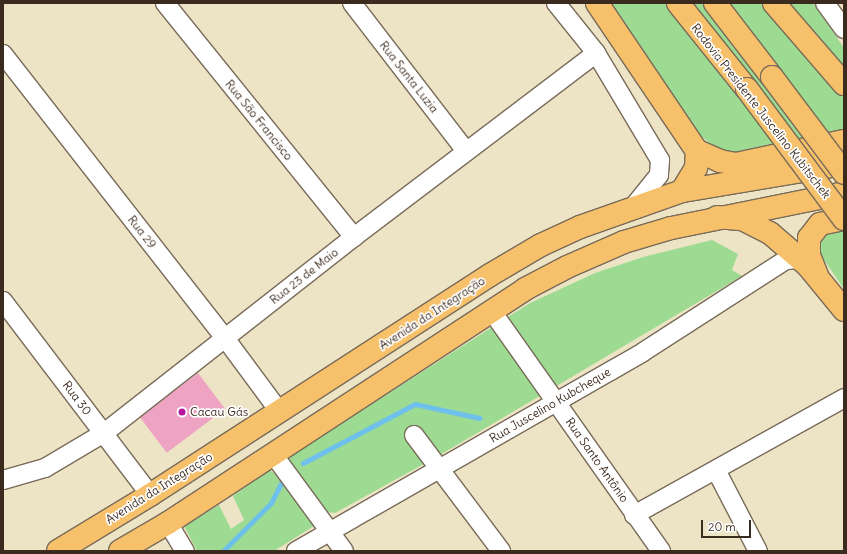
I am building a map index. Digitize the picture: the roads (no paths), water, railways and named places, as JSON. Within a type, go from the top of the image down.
[{"type":"main road","points":[[597,3],[697,151],[720,162],[736,164],[844,141]]},
{"type":"main road","name":"Rodovia Presidente Juscelino Kubitschek","points":[[678,3],[747,89],[844,219]]},
{"type":"main road","points":[[715,3],[772,76],[844,173]]},
{"type":"main road","points":[[774,3],[844,84]]},
{"type":"main road","points":[[682,191],[696,168],[697,151]]},
{"type":"main road","name":"Avenida da Integração","points":[[58,551],[150,495],[279,411],[541,245],[633,207],[682,191],[844,164]]},
{"type":"main road","points":[[120,551],[168,523],[491,310],[525,289],[595,253],[671,228],[717,217],[844,194]]},
{"type":"main road","points":[[717,217],[742,219],[756,224],[770,232],[818,277],[844,310]]},
{"type":"main road","points":[[818,277],[809,255],[809,238],[820,224],[844,219]]},
{"type":"street","name":"Rua São Francisco","points":[[165,3],[354,237]]},
{"type":"street","name":"Rua Santa Luzia","points":[[352,3],[466,151]]},
{"type":"street","points":[[556,3],[596,53],[660,160],[659,175],[633,207]]},
{"type":"street","name":"Rua 23 de Maio","points":[[3,480],[45,468],[104,433],[354,237],[596,53]]},
{"type":"street","name":"Rua 29","points":[[3,54],[225,338],[279,411]]},
{"type":"street","name":"Rua Juscelino Kubcheque","points":[[296,551],[329,530],[642,352],[786,260],[800,259]]},
{"type":"street","name":"Rua 30","points":[[3,301],[150,495]]},
{"type":"street","name":"Rua Santo Antônio","points":[[491,310],[634,515],[661,551]]},
{"type":"street","points":[[634,515],[844,398]]},
{"type":"street","points":[[414,435],[501,551]]},
{"type":"street","points":[[273,454],[344,551]]},
{"type":"street","points":[[716,470],[758,551]]},
{"type":"street","points":[[168,523],[185,551]]},
{"type":"waterway","points":[[303,463],[415,404],[480,418]]},
{"type":"waterway","points":[[223,551],[271,503],[282,481]]},
{"type":"place","name":"Cacau Gás","points":[[182,412]]}]
